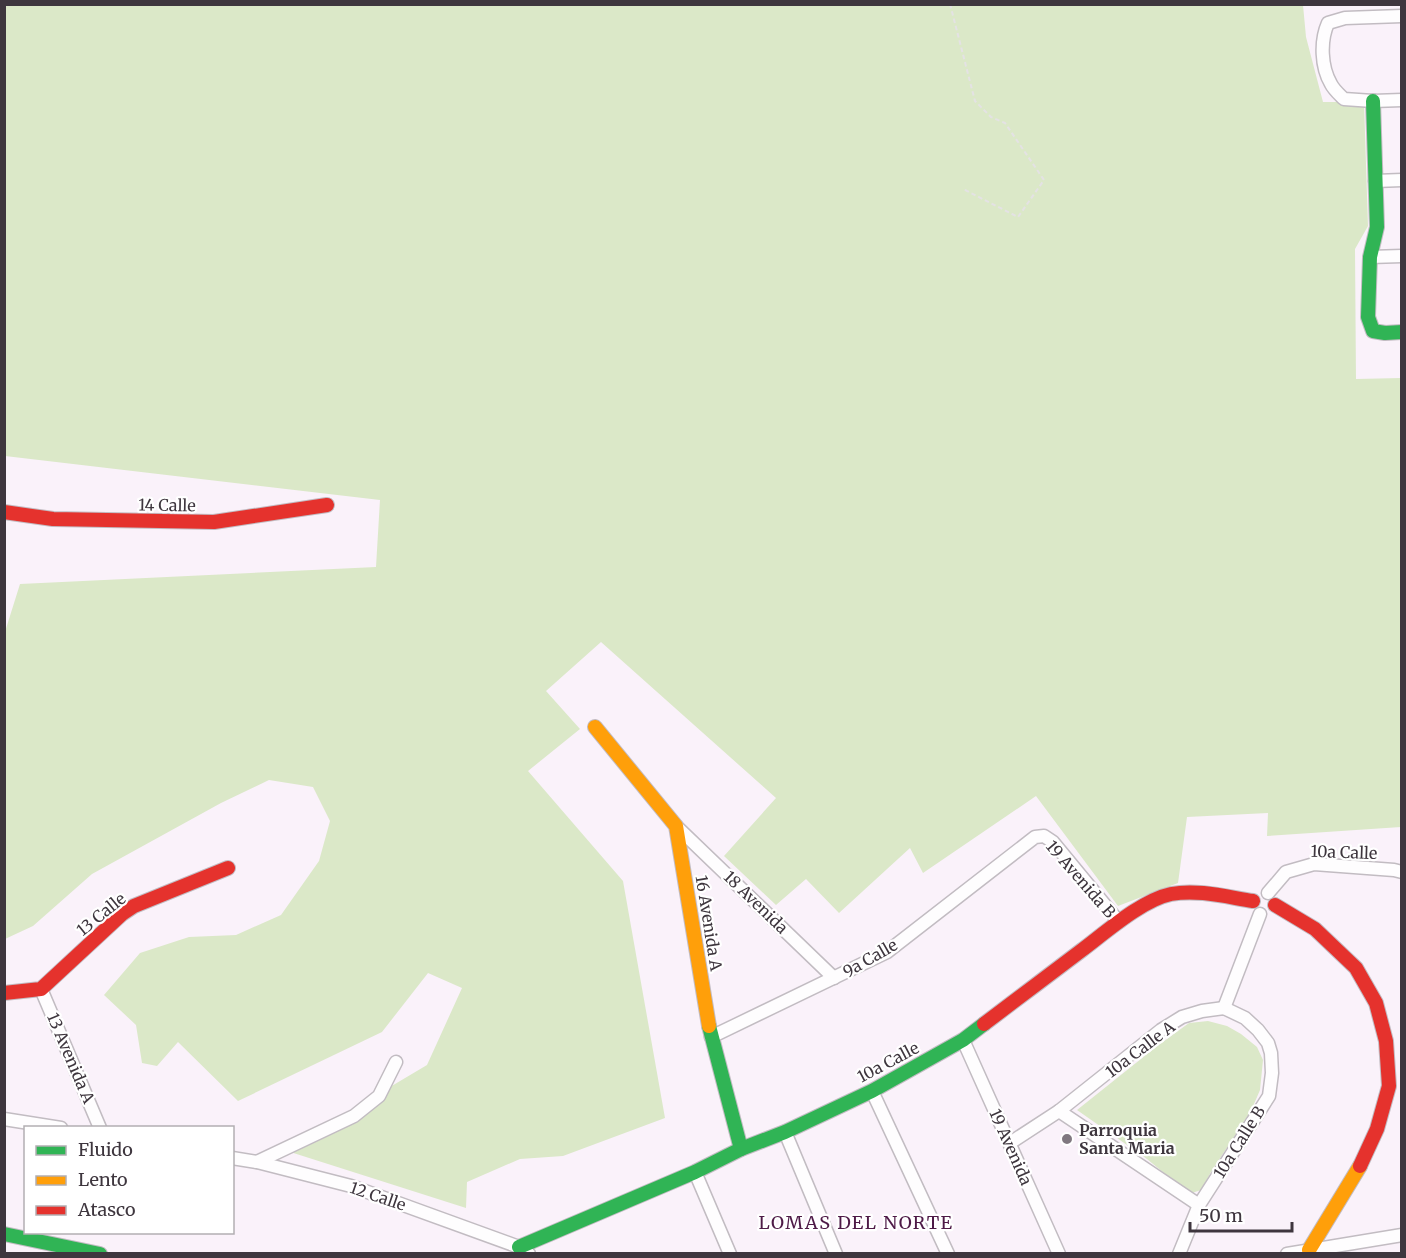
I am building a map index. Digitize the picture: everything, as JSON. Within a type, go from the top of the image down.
[{"type":"street","points":[[1401,16],[1345,18],[1328,24],[1323,35],[1324,69],[1332,87],[1344,99],[1401,100]]},
{"type":"street","points":[[1373,101],[1377,227],[1370,257],[1368,316],[1373,331],[1401,332]]},
{"type":"street","points":[[1376,181],[1401,180]]},
{"type":"street","points":[[1370,257],[1401,256]]},
{"type":"street","name":"14 Calle","points":[[4,512],[53,519],[214,522],[327,505]]},
{"type":"street","points":[[595,728],[676,826]]},
{"type":"street","name":"18 Avenida","points":[[676,826],[834,978]]},
{"type":"street","name":"16 Avenida A","points":[[676,826],[711,1037],[741,1149]]},
{"type":"street","name":"9a Calle","points":[[711,1037],[887,952],[1035,837],[1044,836]]},
{"type":"street","name":"19 Avenida B","points":[[1044,836],[1053,842],[1119,922]]},
{"type":"street","name":"10a Calle","points":[[1272,899],[1286,872],[1314,864],[1401,872]]},
{"type":"street","name":"13 Calle","points":[[41,989],[122,914],[134,906],[228,868]]},
{"type":"street","name":"10a Calle","points":[[524,1250],[872,1091],[963,1040],[1119,922],[1145,906],[1169,895],[1195,893],[1253,901]]},
{"type":"street","points":[[1272,899],[1272,911],[1266,915],[1255,911],[1253,901],[1256,895],[1262,893],[1272,899],[1315,929],[1356,968],[1376,1003],[1395,1082],[1359,1168],[1309,1250]]},
{"type":"street","points":[[1224,1008],[1260,914]]},
{"type":"street","points":[[4,993],[41,989]]},
{"type":"street","name":"13 Avenida A","points":[[41,989],[99,1126]]},
{"type":"street","name":"10a Calle B","points":[[1179,1254],[1200,1205],[1269,1096],[1272,1073],[1268,1042],[1245,1018],[1224,1008]]},
{"type":"street","name":"10a Calle A","points":[[1010,1143],[1059,1111],[1161,1030],[1182,1017],[1224,1008]]},
{"type":"street","name":"19 Avenida","points":[[963,1040],[1059,1254]]},
{"type":"street","points":[[257,1162],[354,1116],[379,1096],[396,1062]]},
{"type":"street","points":[[872,1091],[948,1254]]},
{"type":"street","points":[[1059,1111],[1200,1205]]},
{"type":"street","points":[[4,1119],[48,1126]]},
{"type":"street","points":[[785,1132],[836,1254]]},
{"type":"street","name":"12 Calle","points":[[234,1158],[351,1186],[524,1250]]},
{"type":"street","points":[[695,1172],[730,1254]]},
{"type":"street","points":[[4,1234],[100,1254]]},
{"type":"street","points":[[1287,1254],[1401,1235]]},
{"type":"path","points":[[950,4],[975,101],[991,117],[1005,123],[1044,180],[1018,217],[963,189]]},
{"type":"green space","points":[[5,5],[1303,5],[1306,37],[1323,102],[1364,102],[1368,226],[1355,249],[1356,379],[1401,378],[1401,827],[1267,836],[1268,813],[1187,817],[1178,883],[1118,906],[1036,796],[923,873],[910,848],[839,913],[806,879],[776,905],[724,856],[776,798],[601,642],[546,691],[580,729],[528,771],[623,881],[665,1118],[563,1156],[520,1159],[467,1182],[466,1208],[284,1150],[427,1065],[462,988],[428,973],[382,1032],[238,1101],[178,1042],[157,1066],[142,1063],[136,1025],[104,995],[140,953],[189,937],[236,935],[281,915],[319,861],[330,821],[313,787],[269,780],[221,803],[92,874],[33,926],[5,939],[4,635],[20,584],[376,567],[380,500],[5,456]]},
{"type":"green space","points":[[1208,1021],[1227,1026],[1241,1034],[1257,1047],[1263,1060],[1260,1090],[1251,1111],[1201,1190],[1192,1193],[1077,1110],[1189,1023]]},
{"type":"traffic: fast","points":[[1373,101],[1377,227],[1370,257],[1368,317],[1373,331],[1402,332]]},
{"type":"traffic: fast","points":[[519,1247],[695,1172],[872,1091],[963,1040],[984,1024]]},
{"type":"traffic: fast","points":[[709,1026],[741,1149]]},
{"type":"traffic: fast","points":[[4,1234],[100,1254]]},
{"type":"traffic: slow","points":[[595,727],[676,826],[709,1026]]},
{"type":"traffic: slow","points":[[1309,1250],[1360,1166]]},
{"type":"traffic: jam","points":[[4,512],[53,519],[214,522],[327,505]]},
{"type":"traffic: jam","points":[[4,993],[41,989],[122,914],[134,906],[228,868]]},
{"type":"traffic: jam","points":[[984,1024],[1125,918],[1160,897],[1192,892],[1253,901]]},
{"type":"traffic: jam","points":[[1275,905],[1315,929],[1356,968],[1376,1003],[1386,1041],[1389,1086],[1377,1129],[1360,1166]]},
{"type":"place","name":"Parroquia Santa Maria","points":[[1067,1139]]},
{"type":"district","name":"LOMAS DEL NORTE","points":[[856,1223]]}]
